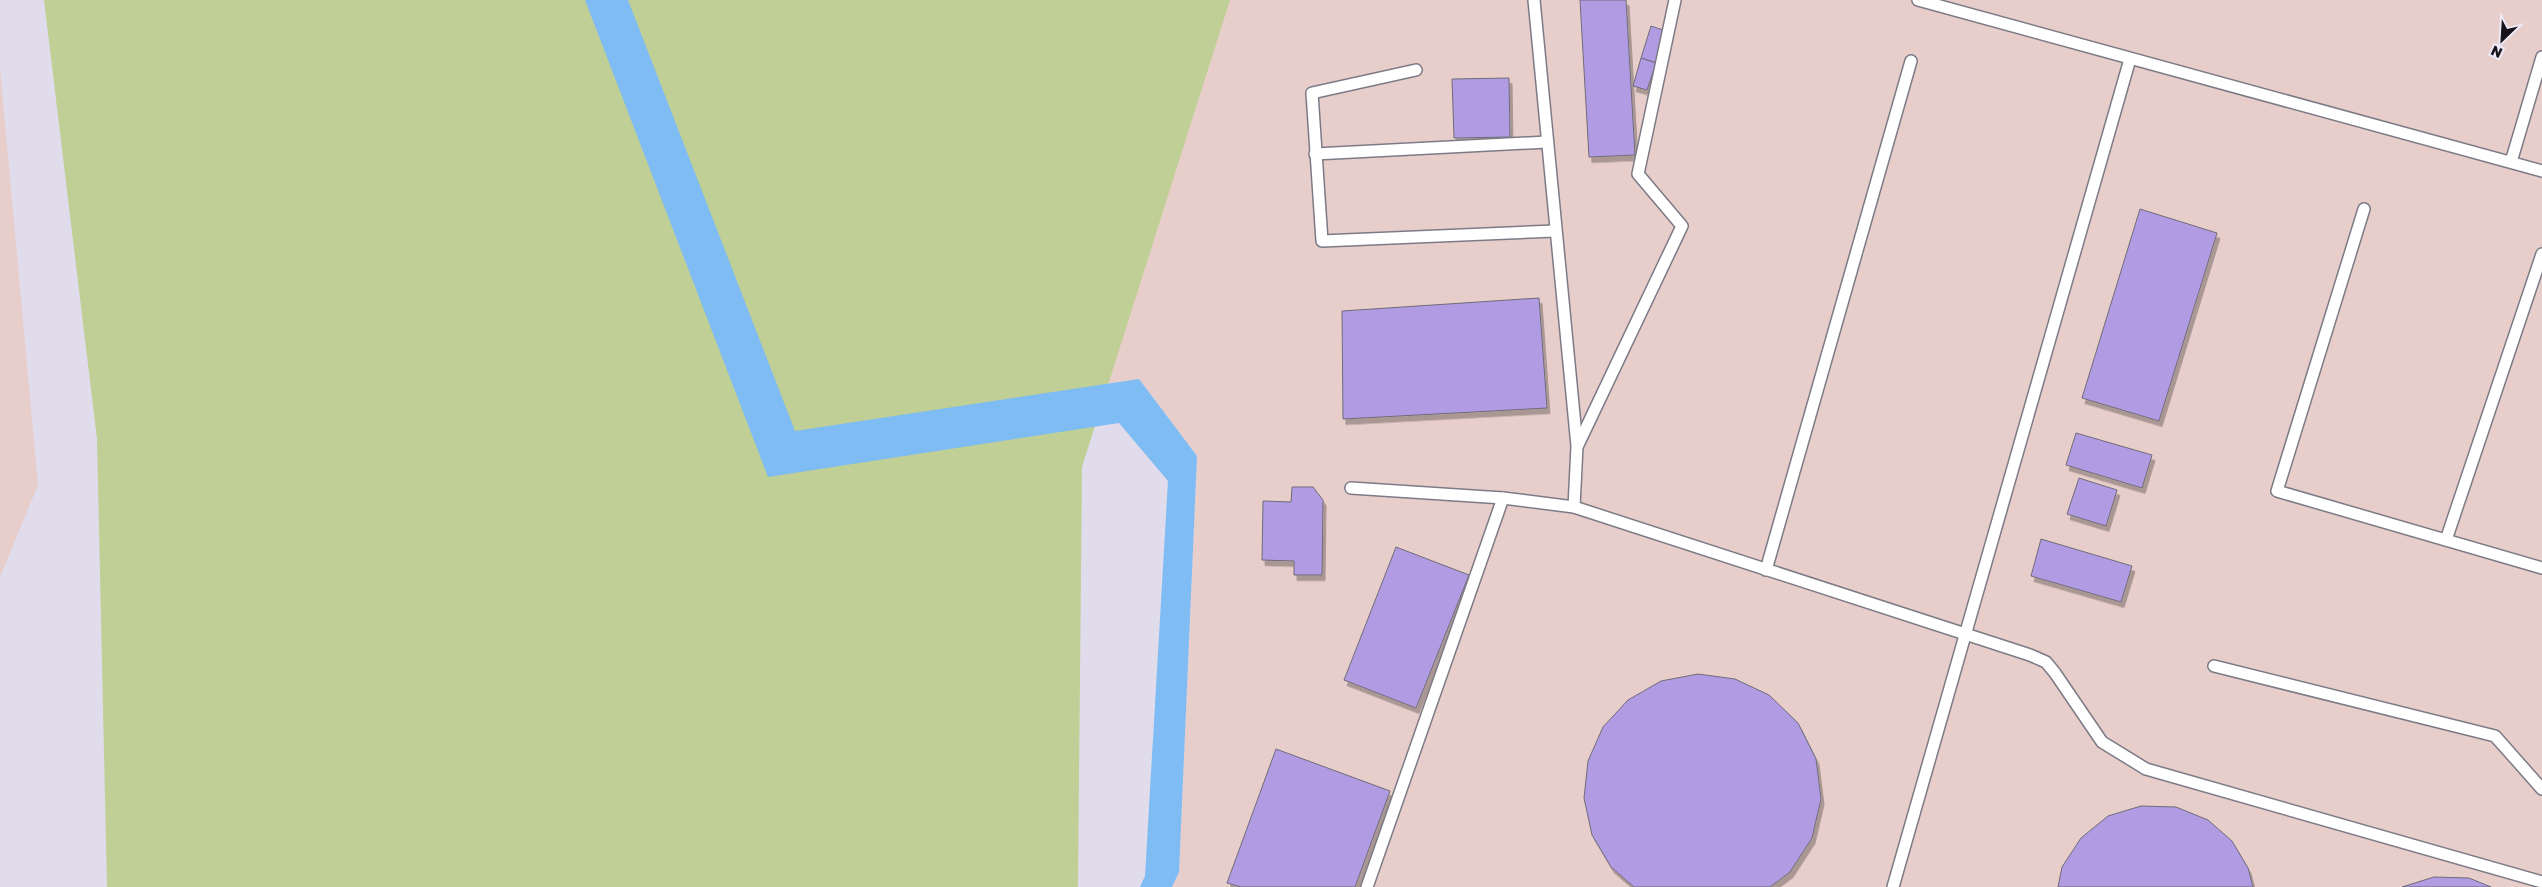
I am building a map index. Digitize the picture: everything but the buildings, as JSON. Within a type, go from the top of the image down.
[{"type":"lane","points":[[1534,0],[1577,446],[1574,507]]},
{"type":"lane","points":[[1577,446],[1682,226],[1638,174],[1675,0]]},
{"type":"lane","points":[[1918,0],[2542,171]]},
{"type":"lane","points":[[2511,162],[2542,57]]},
{"type":"lane","points":[[1893,887],[2130,59]]},
{"type":"lane","points":[[1766,570],[1911,62]]},
{"type":"lane","points":[[1416,70],[1312,92],[1314,154],[1322,241],[1555,231]]},
{"type":"lane","points":[[1314,154],[1547,142]]},
{"type":"lane","points":[[2364,209],[2277,491],[2542,568]]},
{"type":"lane","points":[[2446,540],[2542,254]]},
{"type":"lane","points":[[1351,488],[1503,498],[1574,507],[1966,636],[2030,655],[2046,662],[2056,673],[2102,742],[2146,769],[2542,882]]},
{"type":"lane","points":[[1367,887],[1503,498]]},
{"type":"lane","points":[[2214,666],[2495,736],[2542,789]]},
{"type":"shaded area","points":[[628,0],[2542,0],[2542,887],[1172,887],[1179,872],[1197,456],[1139,379],[795,431]]},
{"type":"shaded area","points":[[0,68],[38,485],[0,577]]},
{"type":"green space","points":[[44,0],[1230,0],[1082,467],[1078,887],[107,887],[97,439]]},
{"type":"water","points":[[585,0],[628,0],[795,431],[1139,379],[1197,456],[1179,872],[1172,887],[1140,887],[1145,876],[1168,481],[1119,423],[768,477]]}]
